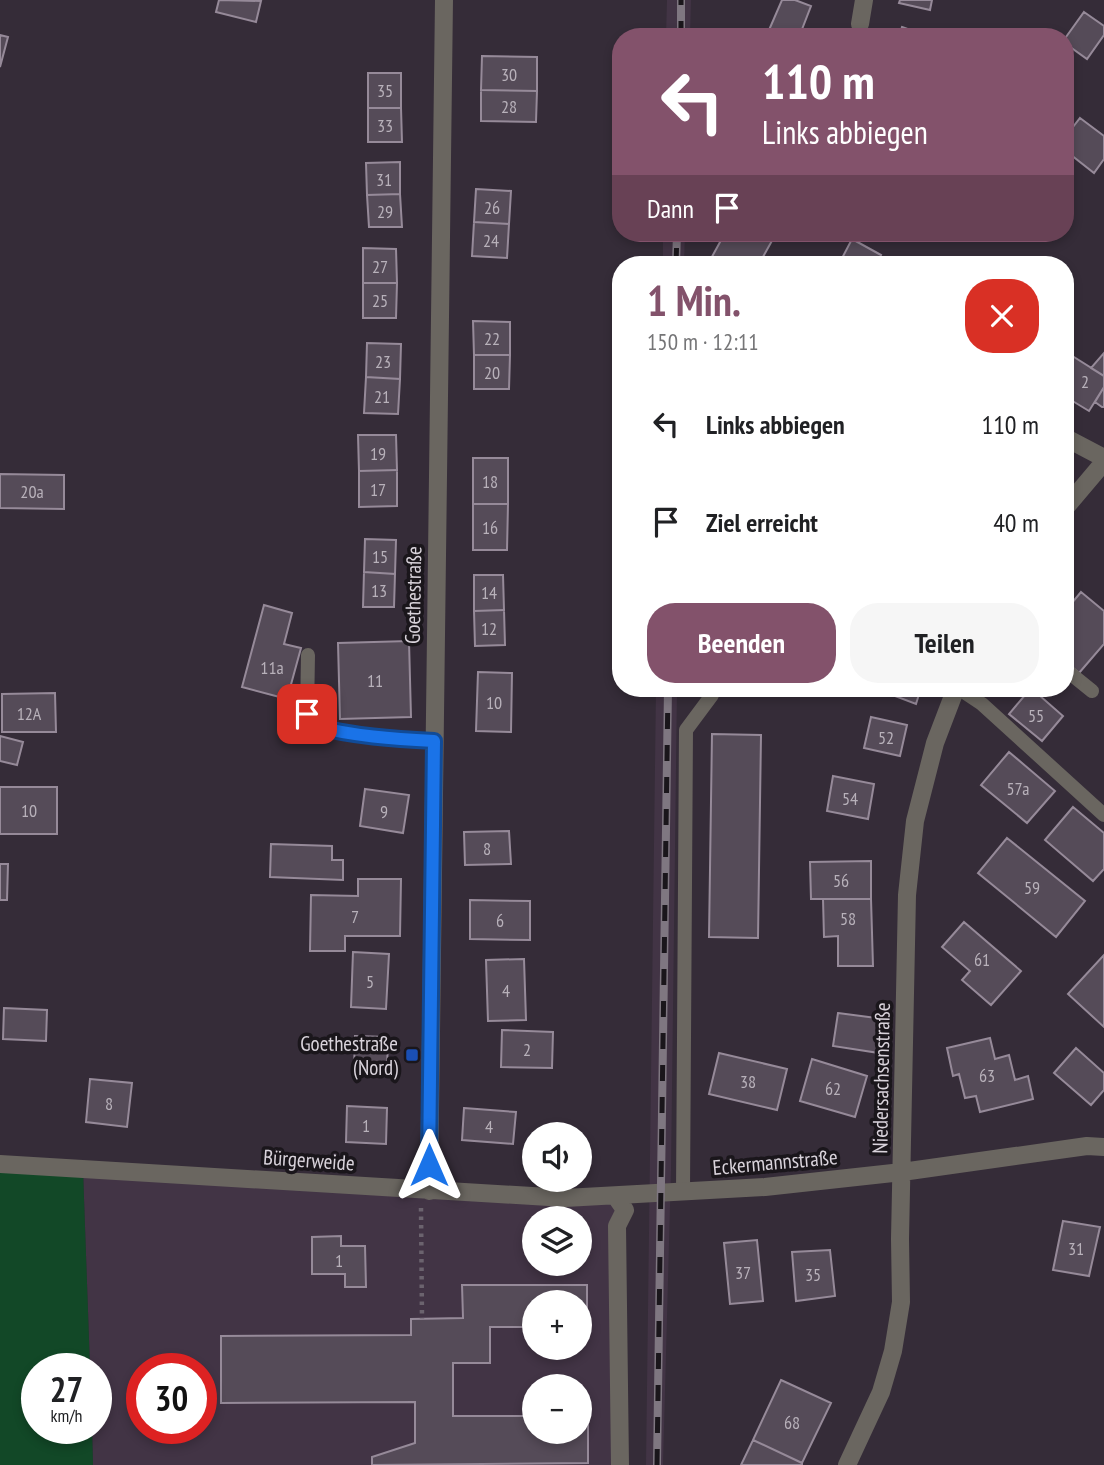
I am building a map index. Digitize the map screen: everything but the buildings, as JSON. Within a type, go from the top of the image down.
[{"type":"street","name":"Goethestraße","points":[[425,1191],[444,0]]},
{"type":"street","points":[[860,24],[864,0]]},
{"type":"street","points":[[1074,443],[1104,460],[1074,498]]},
{"type":"street","name":"Niedersachsenstraße","points":[[847,1465],[881,1392],[893,1351],[901,1302],[906,895],[915,821],[935,743],[953,697]]},
{"type":"street","name":"Eckermannstraße","points":[[616,1197],[765,1187],[902,1172],[1087,1146],[1104,1147]]},
{"type":"street","name":"Bürgerweide","points":[[0,1164],[425,1191],[565,1198],[616,1197]]},
{"type":"street","points":[[616,1197],[625,1210],[617,1226],[621,1465]]},
{"type":"lane","points":[[308,655],[307,714],[314,726],[368,737],[434,741]]},
{"type":"lane","points":[[1074,676],[1092,691]]},
{"type":"lane","points":[[683,1192],[686,730],[711,697]]},
{"type":"lane","points":[[971,697],[1104,814]]},
{"type":"path","points":[[422,1319],[425,1191]]},
{"type":"shaded area","points":[[667,0],[691,0],[690,28],[666,28]]},
{"type":"shaded area","points":[[663,242],[685,242],[684,256],[663,256]]},
{"type":"shaded area","points":[[656,697],[677,697],[671,1170],[663,1465],[646,1465]]},
{"type":"shaded area","points":[[83,1170],[616,1197],[620,1465],[93,1465],[92,1444],[112,1444],[112,1353],[89,1353]]},
{"type":"green space","points":[[0,1164],[83,1170],[89,1353],[21,1353],[21,1444],[92,1444],[93,1465],[0,1465]]},
{"type":"railway","points":[[681,0],[681,28]]},
{"type":"railway","points":[[676,256],[677,242]]},
{"type":"railway","points":[[657,1465],[668,697]]},
{"type":"place","name":"Goethestraße (Nord)","points":[[412,1055]]},
{"type":"route","points":[[307,714],[314,726],[335,731],[368,737],[434,741],[429,1165]]}]
